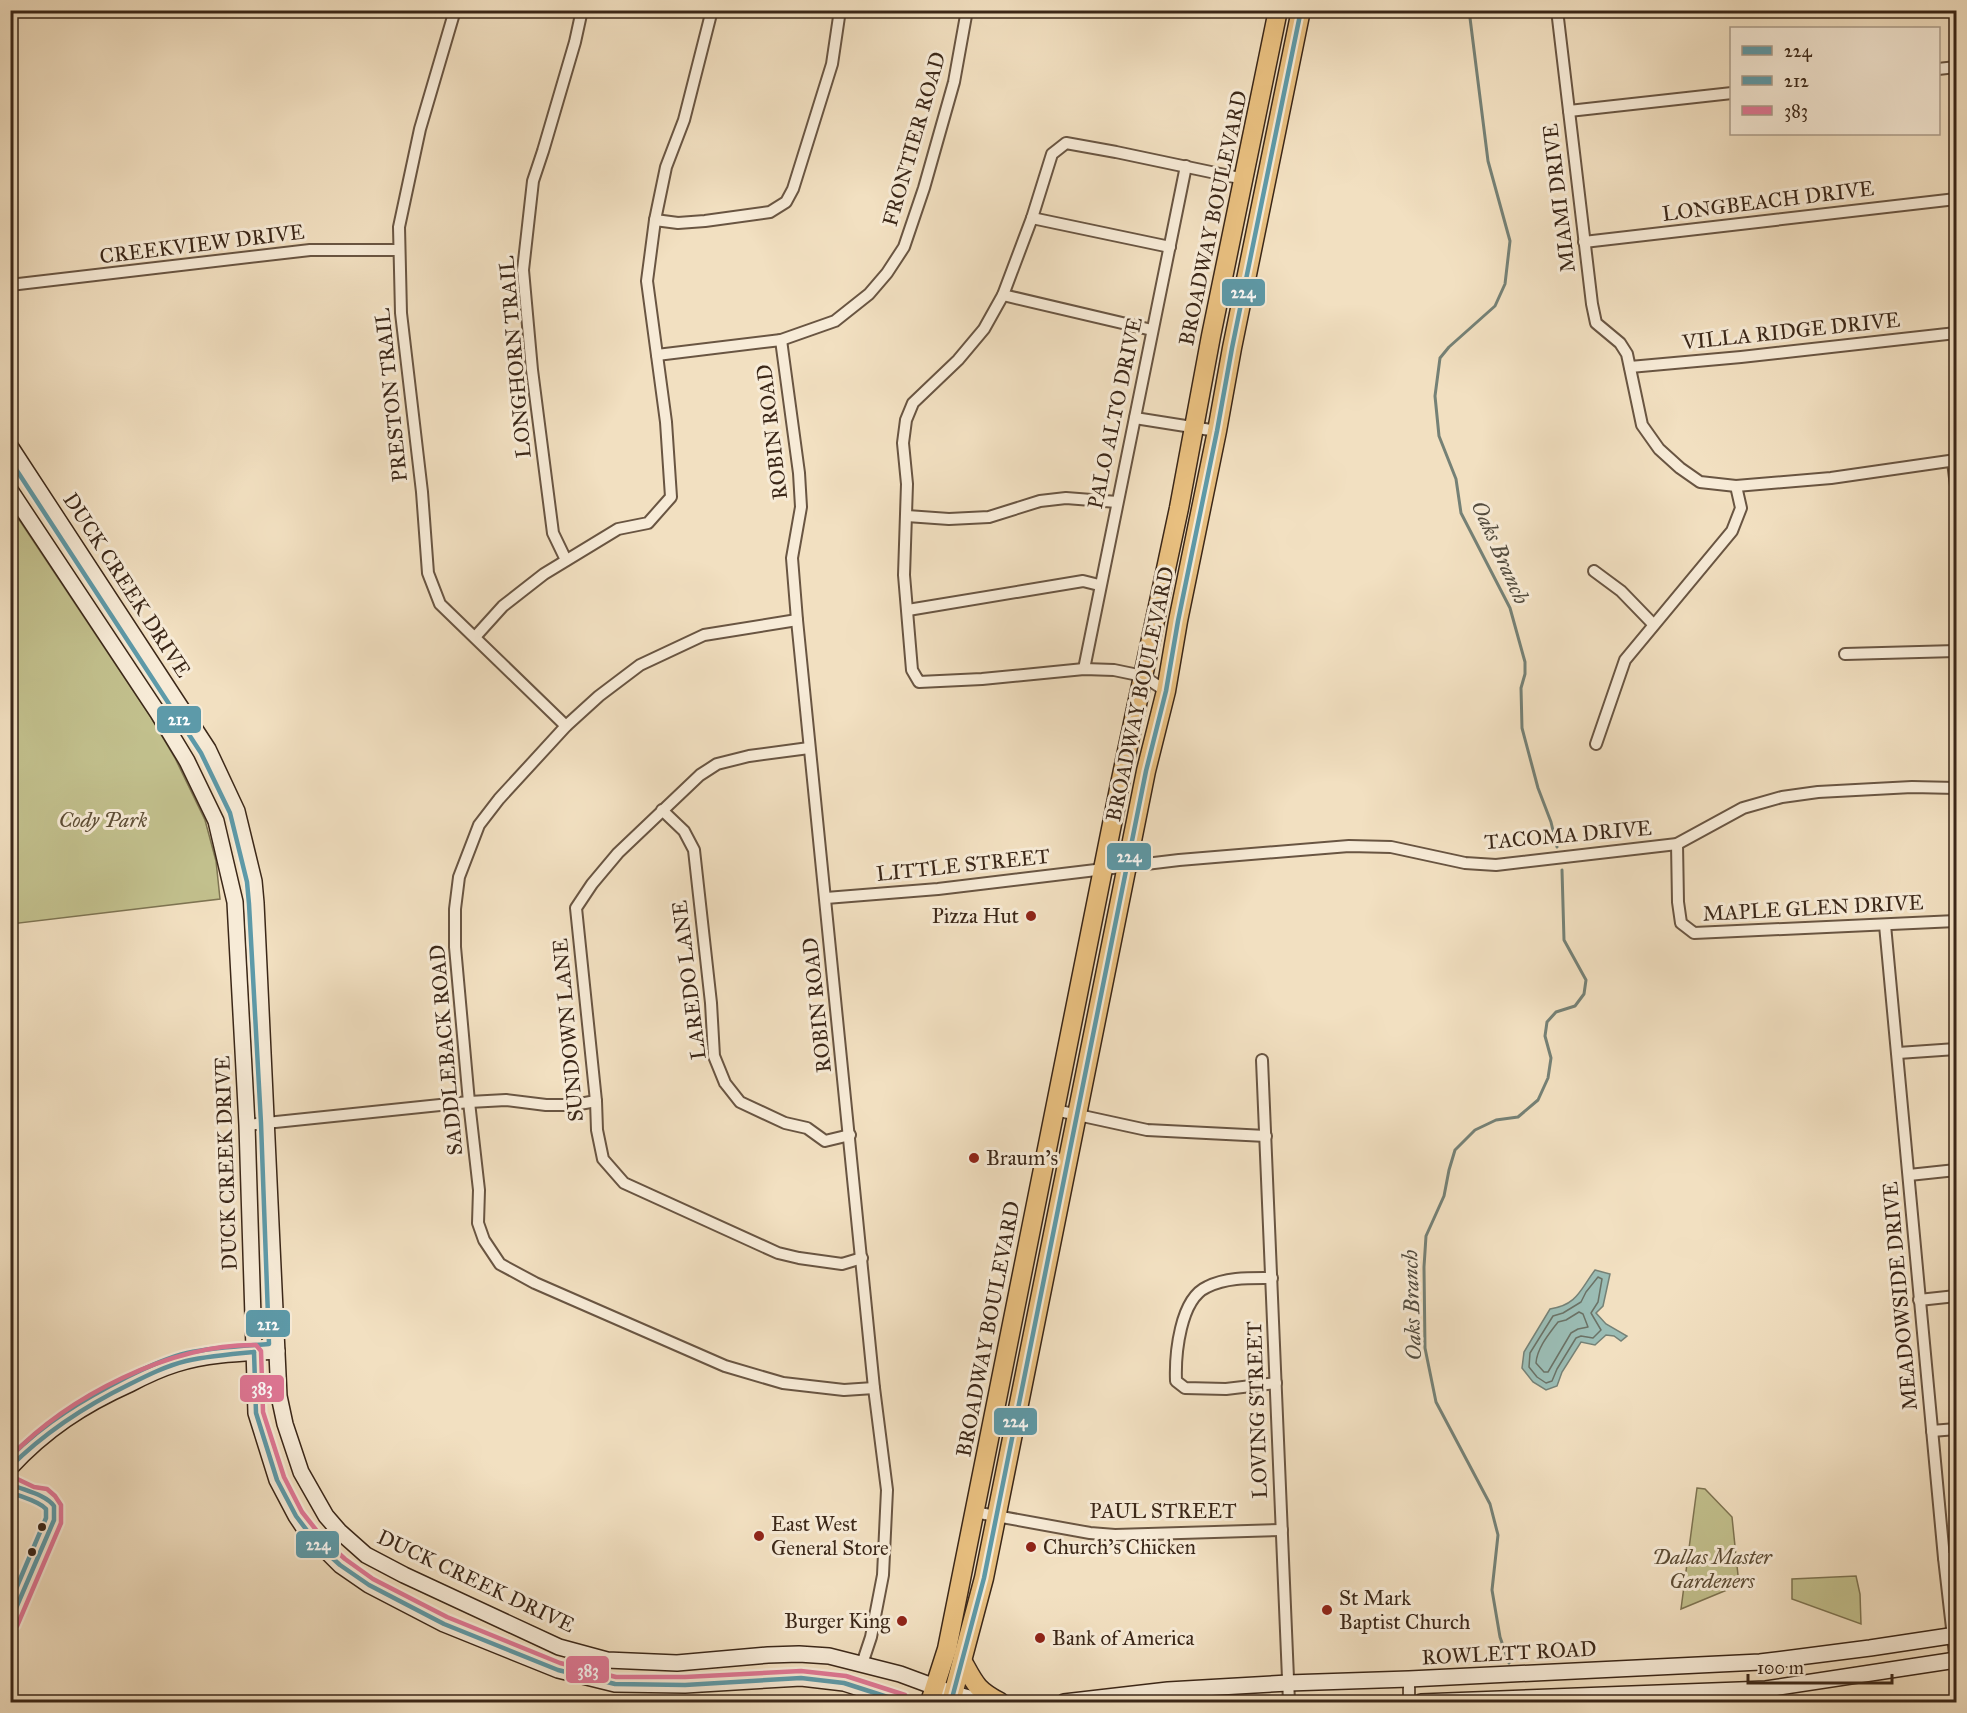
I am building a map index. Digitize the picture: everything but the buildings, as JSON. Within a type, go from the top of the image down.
[{"type":"main road","name":"BROADWAY BOULEVARD","points":[[933,1695],[946,1649],[1103,868],[1179,508],[1278,10]]},
{"type":"main road","name":"BROADWAY BOULEVARD","points":[[953,1698],[984,1578],[1146,771],[1166,691],[1232,348],[1301,10]]},
{"type":"main road","name":"DUCK CREEK DRIVE","points":[[10,446],[208,750],[237,811],[254,880],[258,931],[279,1396],[285,1424],[301,1472],[326,1516],[366,1555],[559,1647],[607,1660],[676,1663],[799,1654],[829,1656],[900,1674],[933,1695]]},
{"type":"main road","name":"DUCK CREEK DRIVE","points":[[10,490],[158,713],[187,761],[216,821],[235,902],[247,1125],[258,1418],[277,1480],[306,1532],[340,1565],[369,1585],[444,1624],[558,1670],[615,1684],[685,1685],[801,1678],[844,1683],[903,1702]]},
{"type":"main road","points":[[187,761],[208,750]]},
{"type":"main road","points":[[237,934],[258,931]]},
{"type":"main road","points":[[10,1468],[48,1431],[97,1399],[178,1363],[207,1357],[277,1351]]},
{"type":"main road","points":[[1002,1371],[1024,1376]]},
{"type":"main road","points":[[306,1532],[326,1516]]},
{"type":"main road","name":"ROWLETT ROAD","points":[[1064,1702],[1140,1698],[1168,1690],[1288,1683],[1760,1662],[1954,1635]]},
{"type":"main road","points":[[1870,1648],[1873,1673]]},
{"type":"main road","points":[[1421,1702],[1766,1689],[1956,1661]]},
{"type":"main road","points":[[963,1662],[975,1686],[1000,1702]]},
{"type":"main road","points":[[1672,1666],[1673,1693]]},
{"type":"main road","points":[[933,1695],[984,1702]]},
{"type":"street","name":"PRESTON TRAIL","points":[[455,10],[420,129],[399,226],[401,313],[422,492],[428,573],[440,604],[566,726]]},
{"type":"street","name":"LONGHORN TRAIL","points":[[566,560],[553,533],[532,370],[523,270],[533,182],[575,42],[582,10]]},
{"type":"street","points":[[476,637],[503,606],[543,574],[618,529],[648,523],[671,497],[666,422],[647,281],[655,220],[666,167],[684,120],[712,10]]},
{"type":"street","points":[[655,220],[678,223],[746,216],[770,212],[786,202],[793,189],[832,64],[840,10]]},
{"type":"street","name":"FRONTIER ROAD","points":[[657,355],[781,340],[836,321],[869,294],[887,273],[904,246],[924,188],[954,82],[967,10]]},
{"type":"street","name":"MIAMI DRIVE","points":[[1557,10],[1591,301],[1596,323],[1620,343],[1627,354],[1642,425],[1659,449],[1700,482],[1736,486],[1831,478],[1955,461]]},
{"type":"street","points":[[1940,69],[1956,67]]},
{"type":"street","points":[[1569,111],[1730,93]]},
{"type":"street","points":[[1166,691],[1143,676],[1114,670],[1084,669],[982,679],[919,682],[912,670],[904,574],[907,484],[903,443],[906,420],[913,403],[958,360],[984,328],[1003,295],[1032,218],[1052,154],[1066,143],[1244,179]]},
{"type":"street","name":"PALO ALTO DRIVE","points":[[1084,669],[1099,585],[1186,166]]},
{"type":"street","name":"LONGBEACH DRIVE","points":[[1584,242],[1956,199]]},
{"type":"street","points":[[1032,218],[1170,247]]},
{"type":"street","name":"CREEKVIEW DRIVE","points":[[10,285],[310,250],[398,250]]},
{"type":"street","points":[[1003,295],[1152,330]]},
{"type":"street","name":"VILLA RIDGE DRIVE","points":[[1630,367],[1956,333]]},
{"type":"street","name":"ROBIN ROAD","points":[[781,340],[799,473],[801,507],[792,558],[797,620],[874,1388],[887,1490],[883,1575],[871,1637],[862,1664]]},
{"type":"street","points":[[1135,418],[1217,431]]},
{"type":"street","points":[[1955,461],[1956,486]]},
{"type":"street","points":[[1596,744],[1625,660],[1732,531],[1741,508],[1736,486]]},
{"type":"street","points":[[907,516],[949,519],[989,517],[1040,501],[1066,498],[1117,502]]},
{"type":"street","points":[[1594,571],[1621,591],[1653,624]]},
{"type":"street","points":[[908,610],[1083,581],[1099,585]]},
{"type":"street","name":"SADDLEBACK ROAD","points":[[797,620],[704,635],[640,665],[599,696],[566,726],[499,799],[479,825],[459,877],[455,909],[455,947],[479,1190],[478,1222],[484,1240],[500,1264],[535,1283],[725,1366],[783,1383],[844,1390],[874,1388]]},
{"type":"street","points":[[1845,654],[1956,651]]},
{"type":"street","name":"SUNDOWN LANE","points":[[809,748],[749,756],[717,764],[700,774],[618,853],[592,884],[576,908],[597,1130],[603,1159],[624,1183],[778,1253],[842,1264],[862,1258]]},
{"type":"street","name":"TACOMA DRIVE","points":[[1103,868],[1349,846],[1391,847],[1465,863],[1496,865],[1677,844],[1743,808],[1782,797],[1818,792],[1912,787],[1956,788]]},
{"type":"street","name":"LAREDO LANE","points":[[663,810],[684,831],[694,850],[711,1003],[714,1056],[725,1083],[741,1102],[785,1123],[807,1128],[825,1142],[850,1136]]},
{"type":"street","name":"MAPLE GLEN DRIVE","points":[[1677,844],[1678,902],[1681,923],[1694,933],[1956,921]]},
{"type":"street","name":"LITTLE STREET","points":[[826,898],[938,889],[1103,868]]},
{"type":"street","name":"MEADOWSIDE DRIVE","points":[[1885,925],[1919,1300],[1956,1661]]},
{"type":"street","points":[[1898,1053],[1956,1049]]},
{"type":"street","name":"LOVING STREET","points":[[1262,1060],[1289,1702]]},
{"type":"street","points":[[247,1125],[469,1102],[506,1100],[565,1105],[596,1101]]},
{"type":"street","points":[[1055,1110],[1147,1130],[1266,1136]]},
{"type":"street","points":[[1909,1175],[1956,1170]]},
{"type":"street","points":[[1272,1278],[1230,1279],[1206,1287],[1192,1299],[1179,1336],[1175,1363],[1176,1381],[1185,1388],[1226,1389],[1276,1383]]},
{"type":"street","points":[[1919,1300],[1956,1296]]},
{"type":"street","points":[[1932,1431],[1956,1429]]},
{"type":"street","name":"PAUL STREET","points":[[974,1512],[1090,1533],[1115,1535],[1281,1530]]},
{"type":"street","points":[[1944,1558],[1956,1558]]},
{"type":"street","points":[[1409,1679],[1409,1702]]},
{"type":"green space","name":"Cody Park","points":[[10,506],[152,719],[175,758],[205,820],[216,861],[220,899],[11,924]]},
{"type":"green space","name":"Dallas Master Gardeners","points":[[1697,1488],[1705,1489],[1732,1517],[1739,1585],[1681,1609]]},
{"type":"green space","name":"Dallas Master Gardeners","points":[[1856,1576],[1860,1594],[1861,1624],[1792,1599],[1792,1579]]},
{"type":"water","points":[[1595,1270],[1610,1274],[1603,1306],[1596,1313],[1606,1324],[1627,1336],[1621,1341],[1614,1336],[1606,1335],[1595,1345],[1581,1342],[1562,1372],[1557,1386],[1546,1390],[1533,1382],[1522,1368],[1524,1352],[1550,1309],[1566,1304],[1577,1296]]},
{"type":"waterway","name":"Oaks Branch","points":[[1469,10],[1488,161],[1510,241],[1505,284],[1495,306],[1449,347],[1440,358],[1435,396],[1439,436],[1456,479],[1461,513],[1510,608],[1525,662],[1525,674],[1521,688],[1522,728],[1557,847]]},
{"type":"waterway","name":"Oaks Branch","points":[[1509,1663],[1500,1637],[1492,1590],[1498,1535],[1490,1504],[1436,1402],[1425,1348],[1426,1236],[1444,1196],[1455,1150],[1475,1130],[1496,1120],[1518,1117],[1538,1100],[1548,1078],[1551,1058],[1545,1036],[1547,1022],[1556,1012],[1575,1006],[1584,994],[1586,980],[1564,940],[1562,870]]},
{"type":"transit line","name":"224","points":[[951,1702],[984,1578],[1146,771],[1166,691],[1232,348],[1301,10]]},
{"type":"transit line","name":"212","points":[[10,460],[201,753],[230,813],[247,882],[249,904],[261,1123],[269,1344],[197,1351],[149,1366],[111,1385],[66,1412],[23,1444],[10,1457]]},
{"type":"transit line","name":"383","points":[[10,1457],[61,1414],[91,1394],[123,1378],[156,1364],[190,1354],[223,1347],[256,1345],[261,1351],[263,1412],[284,1477],[302,1512],[324,1540],[373,1579],[447,1617],[560,1663],[616,1677],[685,1677],[801,1671],[846,1676],[905,1695]]},
{"type":"transit line","name":"224","points":[[254,1352],[256,1413],[277,1480],[296,1516],[318,1545],[340,1565],[369,1585],[444,1624],[558,1670],[615,1684],[685,1685],[801,1678],[844,1683],[903,1702]]},
{"type":"transit line","name":"224","points":[[10,1467],[67,1420],[113,1392],[150,1374],[186,1361],[254,1352]]},
{"type":"transit line","name":"383","points":[[13,1477],[34,1487],[47,1489],[61,1505],[61,1523],[17,1626]]},
{"type":"transit line","name":"224","points":[[10,1484],[40,1496],[54,1506],[54,1520],[10,1622]]},
{"type":"transit line","name":"212","points":[[10,1492],[34,1501],[46,1509],[46,1518],[10,1603]]},
{"type":"place","name":"Pizza Hut","points":[[1031,916]]},
{"type":"place","name":"Braum's","points":[[974,1158]]},
{"type":"place","name":"East West General Store","points":[[759,1536]]},
{"type":"place","name":"Church's Chicken","points":[[1031,1547]]},
{"type":"place","name":"St Mark Baptist Church","points":[[1327,1610]]},
{"type":"place","name":"Burger King","points":[[902,1621]]},
{"type":"place","name":"Bank of America","points":[[1040,1638]]}]
